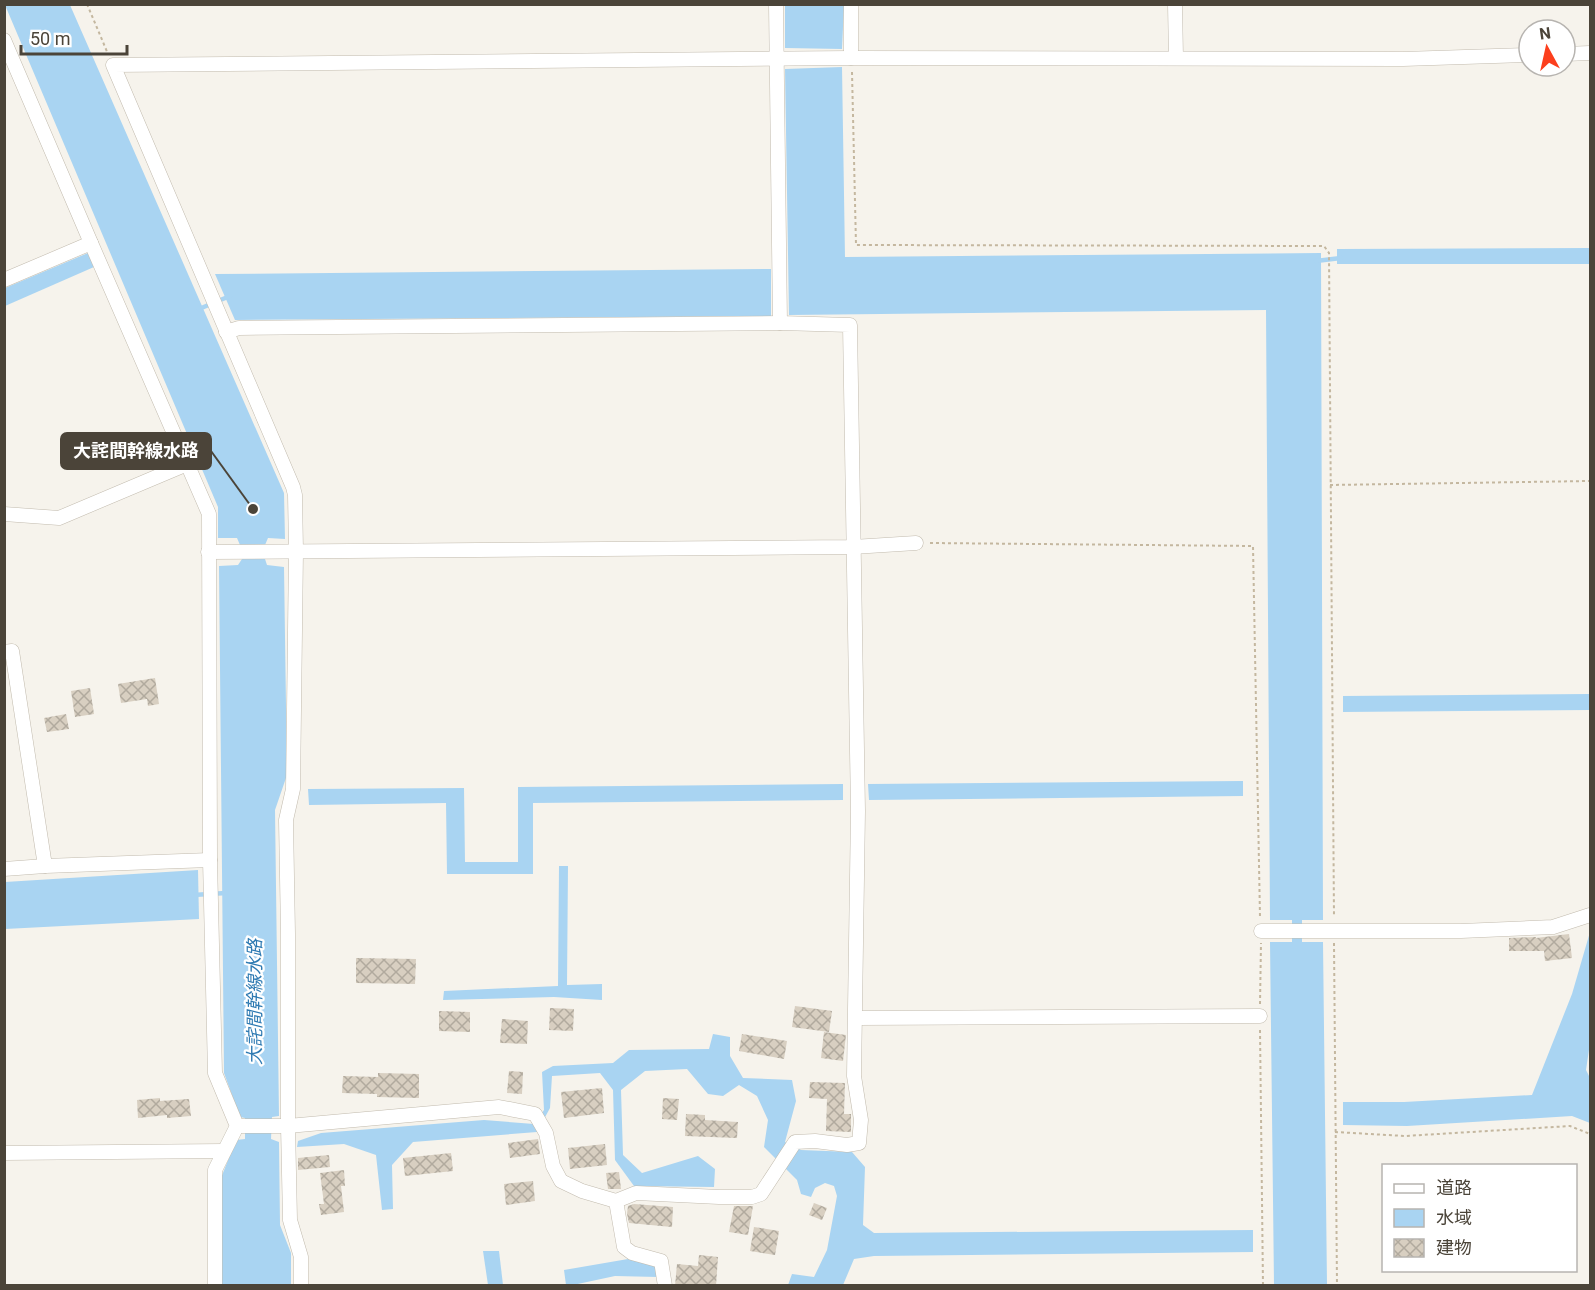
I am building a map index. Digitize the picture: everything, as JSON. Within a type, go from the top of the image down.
[{"type":"street","points":[[776,4],[780,323]]},
{"type":"street","points":[[851,4],[851,58]]},
{"type":"street","points":[[1175,4],[1176,58]]},
{"type":"street","points":[[4,40],[209,514],[210,860],[215,1073],[237,1126]]},
{"type":"street","points":[[301,1286],[301,1257],[290,1220],[282,1126],[288,934],[286,820],[293,789],[295,495],[113,65],[776,58],[1403,58],[1517,55]]},
{"type":"street","points":[[4,280],[91,243]]},
{"type":"street","points":[[226,332],[239,328],[780,323],[850,325],[858,811],[854,1076],[861,1120],[859,1143],[847,1145],[815,1141],[795,1142],[761,1194],[752,1197],[636,1194],[616,1201],[582,1191],[561,1181],[553,1166],[546,1133],[535,1114],[499,1107],[282,1126],[237,1126]]},
{"type":"street","points":[[4,514],[59,518],[188,464]]},
{"type":"street","points":[[208,552],[853,547],[916,543]]},
{"type":"street","points":[[4,652],[12,651],[45,866]]},
{"type":"street","points":[[4,869],[210,860]]},
{"type":"street","points":[[1261,931],[1461,931],[1553,927],[1590,915]]},
{"type":"street","points":[[856,1018],[1260,1016]]},
{"type":"street","points":[[215,1286],[215,1170],[237,1126]]},
{"type":"street","points":[[4,1153],[224,1151]]},
{"type":"street","points":[[616,1201],[624,1247],[632,1253],[661,1261],[665,1286]]},
{"type":"path","points":[[87,4],[113,65]]},
{"type":"path","points":[[851,58],[856,245],[1324,246],[1329,253],[1337,1286]]},
{"type":"path","points":[[1330,485],[1590,481]]},
{"type":"path","points":[[916,543],[1253,546],[1261,931],[1263,1286]]},
{"type":"path","points":[[1335,1132],[1405,1136],[1570,1126],[1590,1134]]},
{"type":"water","points":[[5,5],[70,5],[284,493],[285,539],[268,538],[265,545],[240,545],[237,538],[218,538],[218,507]]},
{"type":"water","points":[[785,5],[844,5],[842,49],[785,48]]},
{"type":"water","points":[[842,67],[845,257],[1321,253],[1323,920],[1302,920],[1302,942],[1323,942],[1327,1285],[1274,1285],[1270,942],[1292,942],[1292,920],[1270,920],[1266,310],[789,315],[785,69]]},
{"type":"water","points":[[1590,248],[1590,264],[1337,264],[1337,249]]},
{"type":"water","points":[[88,253],[94,267],[5,306],[5,288]]},
{"type":"water","points":[[771,269],[771,316],[235,320],[215,274]]},
{"type":"water","points":[[242,559],[265,559],[267,565],[284,567],[287,775],[275,810],[279,1116],[272,1117],[271,1139],[279,1142],[280,1225],[291,1253],[291,1285],[221,1285],[221,1178],[236,1140],[245,1139],[245,1118],[240,1117],[224,1073],[219,566],[238,565]]},
{"type":"water","points":[[1590,694],[1590,710],[1343,712],[1343,696]]},
{"type":"water","points":[[1243,781],[1243,796],[869,800],[868,784]]},
{"type":"water","points":[[843,784],[843,800],[533,803],[533,874],[447,874],[446,803],[309,805],[308,789],[464,788],[465,862],[518,862],[518,787]]},
{"type":"water","points":[[559,866],[568,866],[567,985],[602,984],[602,1000],[554,997],[443,1000],[444,991],[558,986]]},
{"type":"water","points":[[198,870],[199,919],[5,929],[5,882]]},
{"type":"water","points":[[1590,932],[1590,1043],[1586,1070],[1590,1078],[1590,1123],[1572,1116],[1407,1126],[1343,1125],[1343,1102],[1404,1102],[1532,1095],[1572,994]]},
{"type":"water","points":[[713,1034],[730,1037],[730,1056],[743,1078],[792,1080],[796,1101],[785,1142],[801,1150],[852,1152],[865,1167],[863,1225],[874,1233],[1253,1230],[1253,1252],[874,1256],[854,1259],[843,1285],[788,1285],[792,1274],[814,1277],[827,1250],[837,1196],[834,1186],[825,1183],[815,1188],[811,1197],[801,1194],[797,1180],[764,1147],[768,1120],[757,1096],[739,1085],[723,1096],[708,1094],[687,1069],[645,1071],[621,1090],[623,1155],[642,1173],[698,1156],[715,1169],[714,1187],[634,1186],[615,1160],[613,1090],[600,1073],[552,1076],[550,1108],[537,1132],[413,1142],[392,1165],[393,1209],[382,1210],[376,1155],[344,1144],[297,1147],[298,1141],[321,1133],[484,1120],[534,1124],[544,1110],[542,1072],[553,1066],[613,1063],[629,1050],[709,1049]]},
{"type":"water","points":[[483,1251],[499,1251],[503,1285],[488,1285]]},
{"type":"water","points":[[628,1259],[655,1266],[658,1277],[615,1276],[566,1285],[564,1270]]},
{"type":"building","points":[[155,678],[159,704],[148,706],[147,699],[121,703],[118,684]]},
{"type":"building","points":[[90,688],[94,714],[75,717],[71,691]]},
{"type":"building","points":[[66,714],[69,729],[47,732],[44,718]]},
{"type":"building","points":[[1569,934],[1572,958],[1545,961],[1544,951],[1509,951],[1509,938]]},
{"type":"building","points":[[356,958],[416,959],[415,984],[356,983]]},
{"type":"building","points":[[795,1006],[832,1011],[829,1032],[792,1027]]},
{"type":"building","points":[[550,1008],[574,1009],[573,1031],[549,1030]]},
{"type":"building","points":[[439,1011],[470,1012],[470,1032],[439,1031]]},
{"type":"building","points":[[502,1019],[528,1021],[527,1044],[500,1043]]},
{"type":"building","points":[[824,1032],[846,1035],[843,1061],[821,1058]]},
{"type":"building","points":[[742,1034],[787,1041],[784,1059],[739,1051]]},
{"type":"building","points":[[509,1071],[523,1072],[522,1094],[507,1093]]},
{"type":"building","points":[[378,1073],[419,1074],[419,1098],[342,1093],[343,1076],[378,1077]]},
{"type":"building","points":[[810,1082],[845,1083],[844,1114],[851,1114],[851,1132],[826,1131],[827,1099],[809,1098]]},
{"type":"building","points":[[602,1088],[604,1113],[564,1118],[561,1092]]},
{"type":"building","points":[[160,1098],[160,1101],[189,1099],[191,1116],[167,1118],[167,1115],[138,1118],[137,1100]]},
{"type":"building","points":[[663,1098],[679,1099],[677,1120],[662,1119]]},
{"type":"building","points":[[686,1114],[705,1115],[705,1120],[738,1122],[737,1138],[685,1136]]},
{"type":"building","points":[[538,1139],[540,1154],[510,1158],[508,1143]]},
{"type":"building","points":[[605,1144],[607,1165],[570,1169],[568,1148]]},
{"type":"building","points":[[451,1153],[453,1171],[405,1176],[403,1158]]},
{"type":"building","points":[[329,1155],[330,1167],[298,1170],[298,1158]]},
{"type":"building","points":[[344,1170],[345,1186],[341,1186],[344,1212],[321,1215],[319,1204],[324,1204],[320,1173]]},
{"type":"building","points":[[619,1172],[621,1189],[608,1189],[606,1173]]},
{"type":"building","points":[[533,1181],[535,1201],[506,1205],[504,1184]]},
{"type":"building","points":[[814,1203],[827,1208],[822,1220],[809,1215]]},
{"type":"building","points":[[634,1204],[673,1207],[672,1227],[629,1223],[628,1206]]},
{"type":"building","points":[[734,1206],[753,1206],[748,1235],[729,1232]]},
{"type":"building","points":[[754,1227],[779,1231],[775,1255],[750,1251]]},
{"type":"building","points":[[699,1255],[718,1257],[716,1286],[675,1286],[677,1264],[698,1266]]},
{"type":"waterway","points":[[1316,261],[1341,258]]},
{"type":"waterway","points":[[199,309],[230,296]]},
{"type":"waterway","points":[[193,895],[226,893]]},
{"type":"place","name":"大詫間幹線水路","points":[[253,509]]}]
